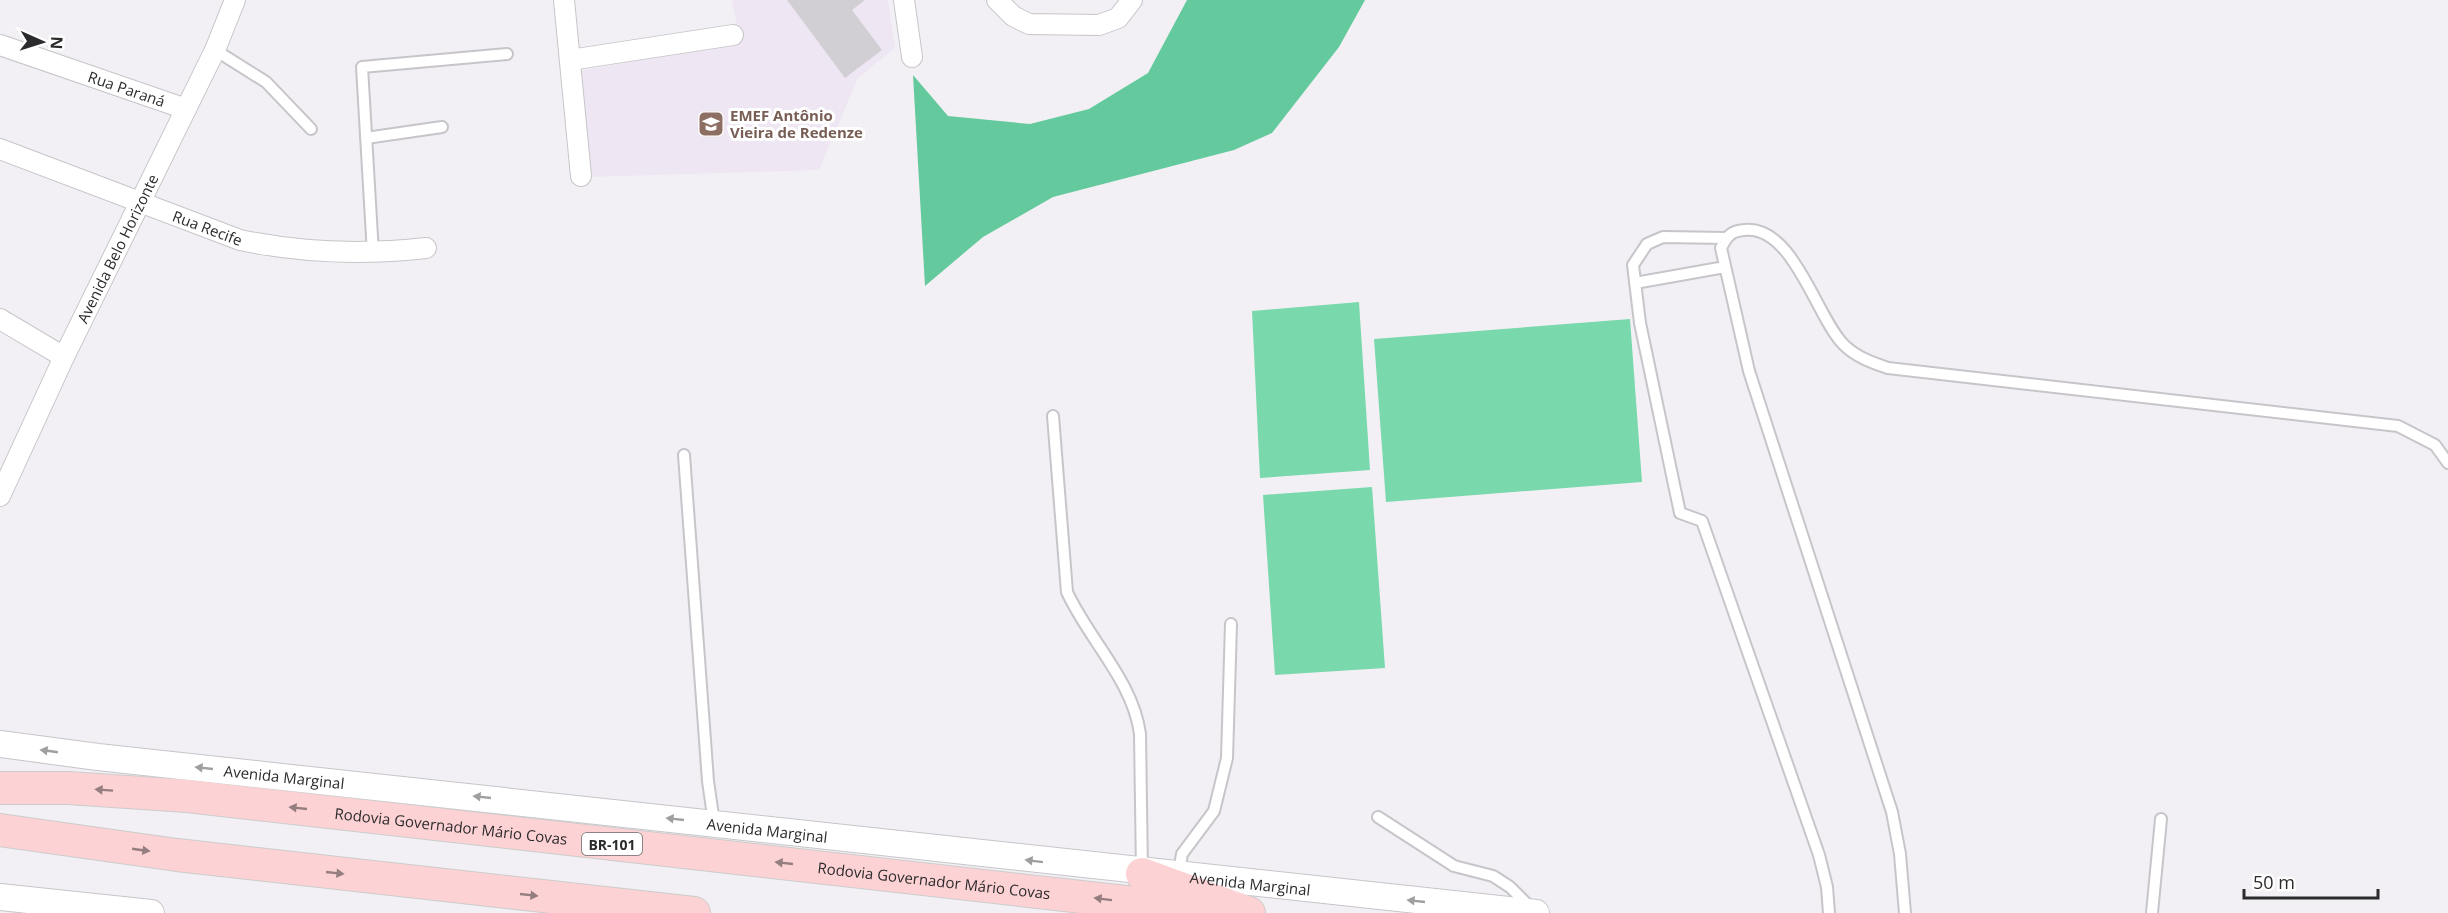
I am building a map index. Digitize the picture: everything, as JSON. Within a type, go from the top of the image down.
[{"type":"main road","name":"Rodovia Governador Mário Covas","points":[[0,788],[68,788],[188,796],[1224,913]]},
{"type":"main road","points":[[0,830],[177,855],[694,913]]},
{"type":"main road","points":[[1142,874],[1249,913]]},
{"type":"street","name":"Avenida Belo Horizonte","points":[[0,496],[64,357],[142,203],[215,50],[235,0]]},
{"type":"street","points":[[564,0],[581,176]]},
{"type":"street","points":[[904,0],[912,57]]},
{"type":"street","points":[[997,0],[1013,16],[1029,24],[1099,25],[1118,18],[1132,0]]},
{"type":"street","points":[[570,60],[733,35]]},
{"type":"street","name":"Rua Paraná","points":[[0,45],[186,109]]},
{"type":"street","name":"Rua Recife","points":[[0,150],[240,240],[279,248],[373,254],[426,248]]},
{"type":"street","points":[[0,320],[64,357]]},
{"type":"street","name":"Avenida Marginal","points":[[0,744],[98,757],[714,823],[1142,874],[1536,913]]},
{"type":"street","points":[[0,897],[151,913]]},
{"type":"lane","points":[[215,50],[266,82],[311,129]]},
{"type":"lane","points":[[373,254],[362,67],[507,54]]},
{"type":"lane","points":[[366,138],[441,127]]},
{"type":"lane","points":[[1905,913],[1900,854],[1892,812],[1749,370],[1721,248],[1726,238],[1734,231],[1754,228],[1784,246],[1843,345],[1865,360],[1888,368],[2398,426],[2435,445],[2448,463]]},
{"type":"lane","points":[[1726,238],[1663,237],[1647,244],[1633,266],[1640,323],[1680,513],[1702,521],[1819,855],[1827,887],[1829,913]]},
{"type":"lane","points":[[1635,283],[1725,267]]},
{"type":"lane","points":[[1053,416],[1067,592],[1078,615],[1137,713],[1140,734],[1142,874]]},
{"type":"lane","points":[[684,455],[708,781],[714,823]]},
{"type":"lane","points":[[1178,877],[1182,854],[1214,811],[1227,758],[1231,624]]},
{"type":"lane","points":[[1378,817],[1454,866],[1493,876],[1510,887],[1536,913]]},
{"type":"lane","points":[[2152,913],[2161,819]]},
{"type":"shaded area","name":"EMEF Antônio Vieira de Redenze","points":[[732,0],[888,0],[895,48],[858,78],[819,170],[588,177],[579,71],[740,42]]},
{"type":"green space","points":[[1187,0],[1365,0],[1339,47],[1272,133],[1234,150],[1053,197],[983,237],[925,286],[913,75],[948,116],[1030,124],[1089,109],[1148,73]]},
{"type":"green space","points":[[1359,302],[1370,470],[1260,478],[1252,311]]},
{"type":"green space","points":[[1630,319],[1642,482],[1386,502],[1374,339]]},
{"type":"green space","points":[[1372,487],[1385,668],[1275,675],[1263,495]]},
{"type":"building","points":[[787,0],[865,0],[852,10],[882,50],[845,78]]},
{"type":"place","name":"EMEF Antônio Vieira de Redenze","points":[[711,124]]}]
